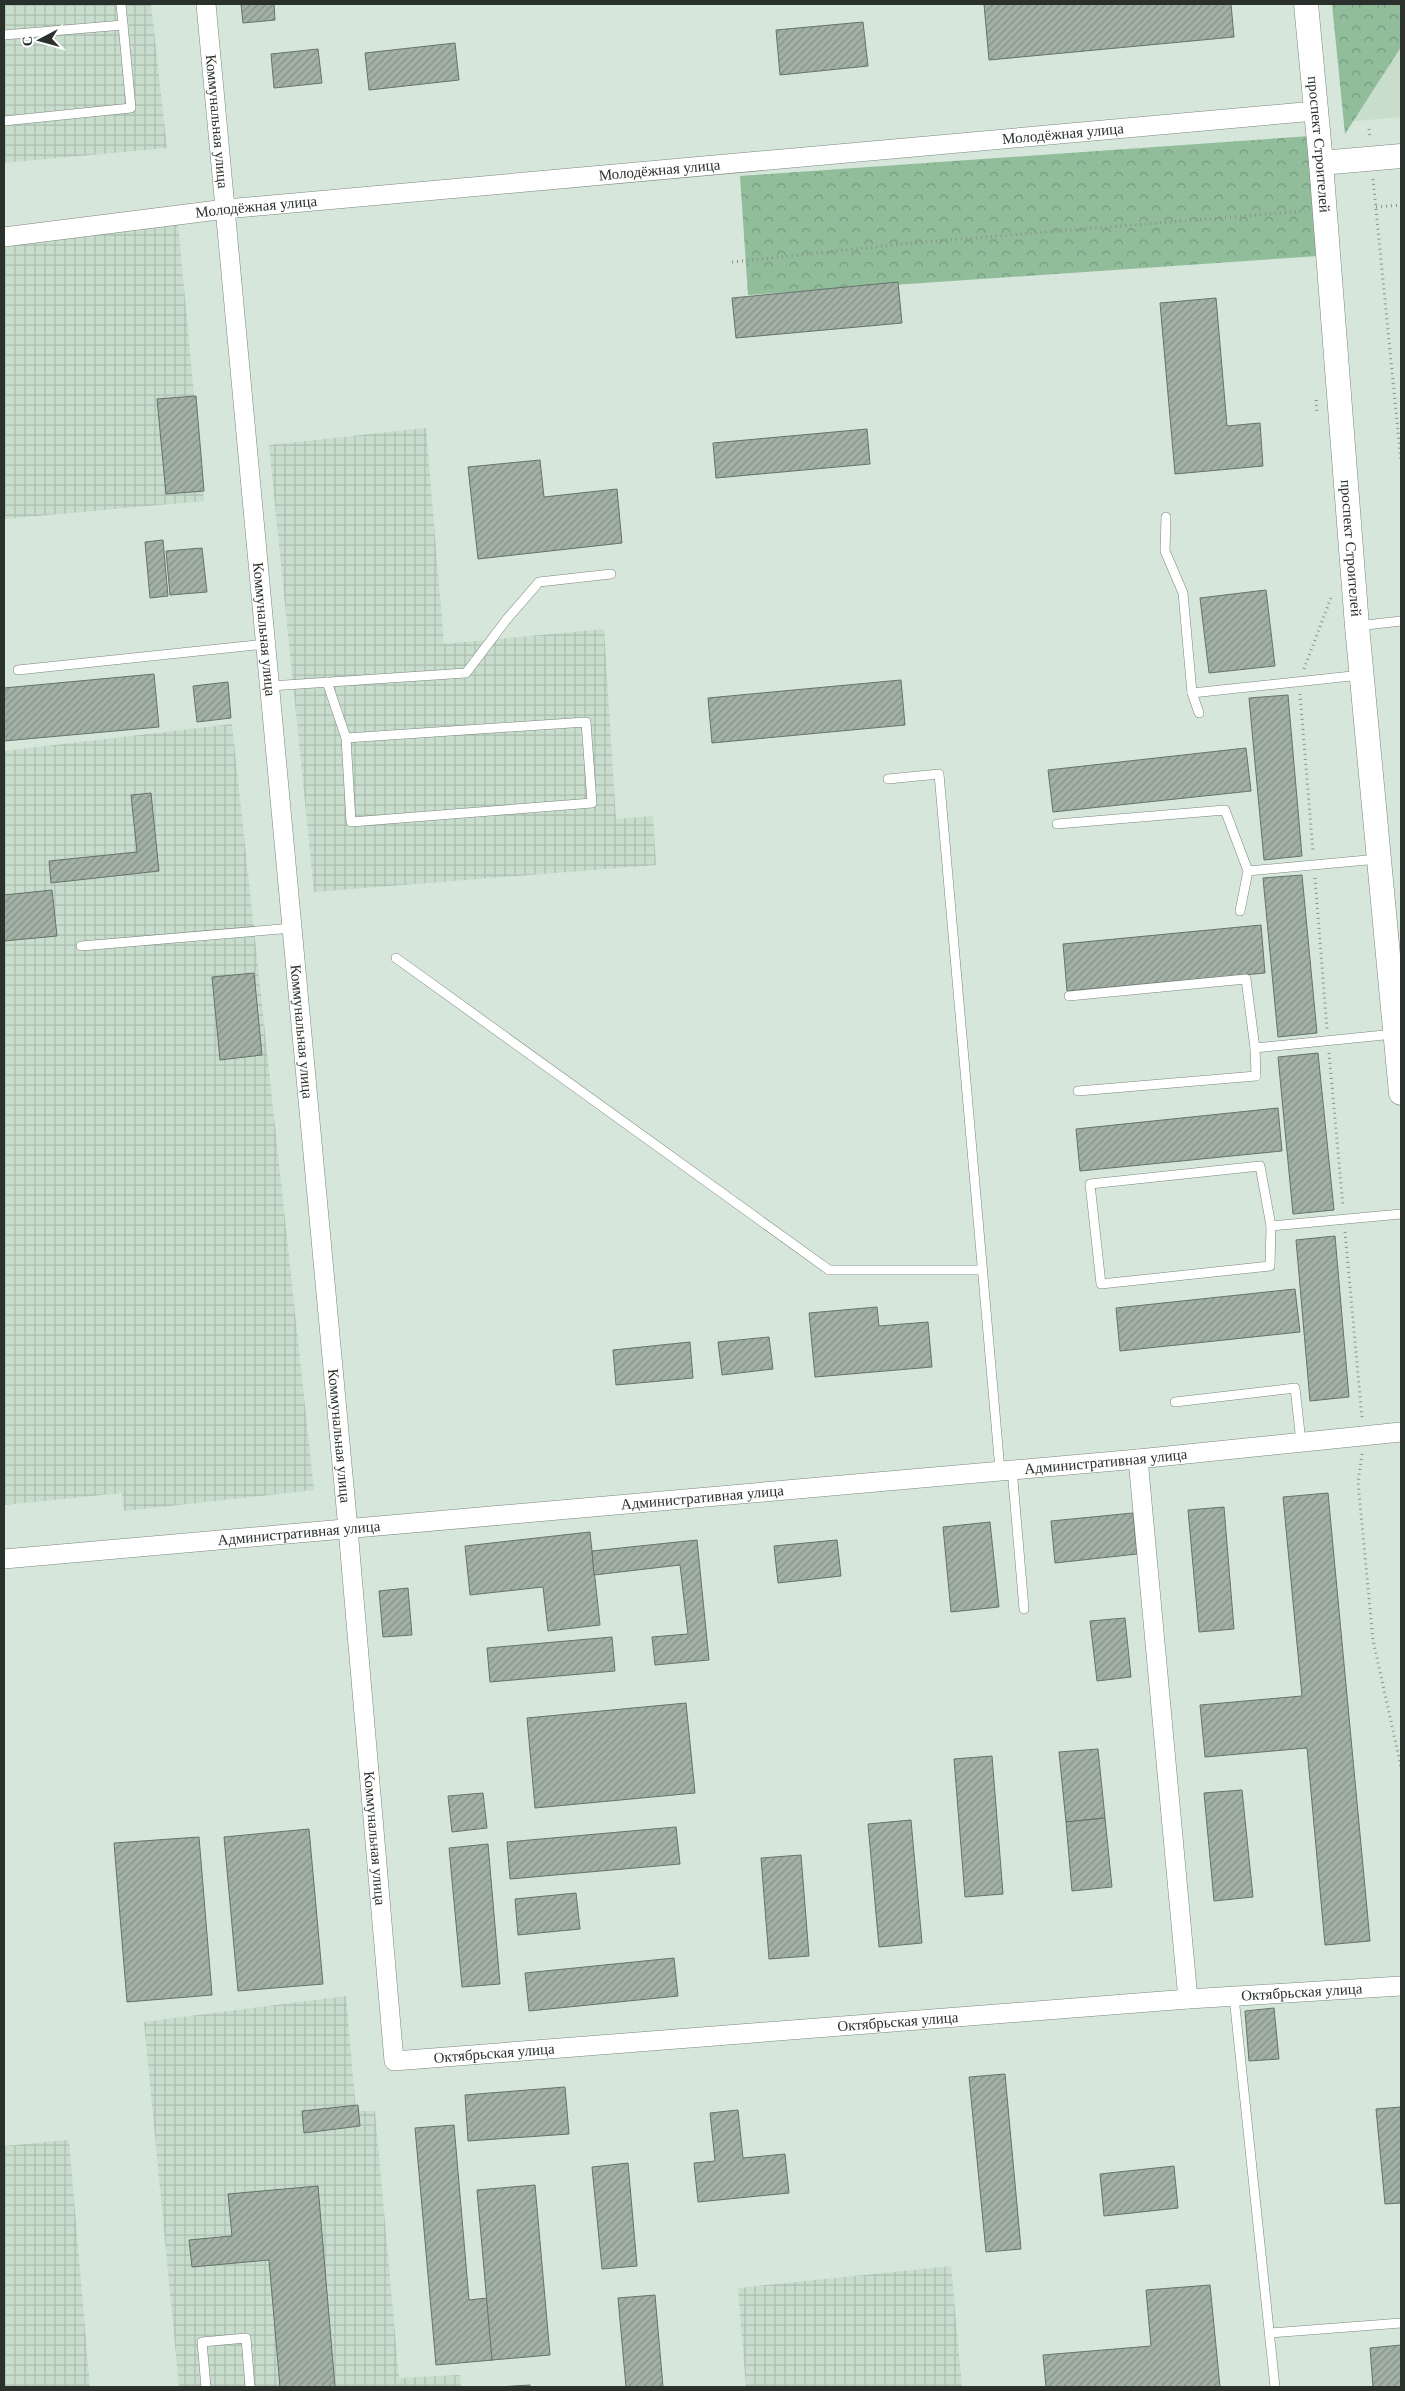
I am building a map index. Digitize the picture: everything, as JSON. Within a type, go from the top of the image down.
[{"type":"street","name":"Коммунальная улица","points":[[206,4],[348,1528],[394,2061]]},
{"type":"street","name":"проспект Строителей","points":[[1306,4],[1321,163],[1357,626],[1401,1093]]},
{"type":"street","name":"Молодёжная улица","points":[[4,237],[226,209],[1316,111]]},
{"type":"street","points":[[1321,163],[1401,156]]},
{"type":"street","name":"Административная улица","points":[[4,1559],[1138,1459],[1401,1432]]},
{"type":"street","points":[[1138,1459],[1188,2000]]},
{"type":"street","name":"Октябрьская улица","points":[[394,2061],[1188,2000],[1401,1986]]},
{"type":"lane","points":[[4,121],[131,108],[121,4]]},
{"type":"lane","points":[[4,35],[123,25]]},
{"type":"lane","points":[[1166,517],[1165,551],[1182,593],[1192,692],[1199,713]]},
{"type":"lane","points":[[270,686],[466,673],[507,618],[539,582],[611,574]]},
{"type":"lane","points":[[1357,626],[1401,621]]},
{"type":"lane","points":[[18,670],[266,644]]},
{"type":"lane","points":[[1192,692],[1362,675]]},
{"type":"lane","points":[[327,682],[346,738],[351,822],[592,803],[586,722],[346,738]]},
{"type":"lane","points":[[888,779],[939,774],[982,1270],[1024,1609]]},
{"type":"lane","points":[[1057,824],[1225,810],[1248,871],[1240,911]]},
{"type":"lane","points":[[1248,871],[1378,859]]},
{"type":"lane","points":[[81,946],[293,928]]},
{"type":"lane","points":[[396,958],[829,1270],[982,1270]]},
{"type":"lane","points":[[1069,996],[1246,979],[1255,1048],[1256,1076],[1078,1091]]},
{"type":"lane","points":[[1255,1048],[1395,1034]]},
{"type":"lane","points":[[1260,1166],[1271,1226],[1270,1266],[1101,1284],[1090,1184],[1260,1166]]},
{"type":"lane","points":[[1271,1226],[1401,1214]]},
{"type":"lane","points":[[1175,1402],[1295,1388],[1301,1442]]},
{"type":"lane","points":[[1234,1997],[1275,2387]]},
{"type":"lane","points":[[1270,2333],[1401,2323]]},
{"type":"lane","points":[[206,2387],[202,2342],[246,2338],[250,2387]]},
{"type":"path","points":[[1369,129],[1401,462]]},
{"type":"path","points":[[1376,207],[1401,204]]},
{"type":"path","points":[[732,262],[924,242],[1306,210]]},
{"type":"path","points":[[1316,400],[1318,419]]},
{"type":"path","points":[[1333,593],[1299,682],[1328,1041],[1364,1435],[1358,1482],[1373,1640],[1401,1767]]},
{"type":"path","points":[[1396,1744],[1401,1744]]},
{"type":"shaded area","points":[[4,4],[151,4],[167,148],[4,163]]},
{"type":"shaded area","points":[[1401,4],[1401,117],[1346,122]]},
{"type":"shaded area","points":[[178,224],[204,501],[4,519],[4,240]]},
{"type":"shaded area","points":[[426,428],[444,644],[604,629],[616,819],[653,816],[656,865],[314,892],[269,445]]},
{"type":"shaded area","points":[[232,724],[314,1490],[124,1511],[122,1493],[4,1505],[4,751]]},
{"type":"shaded area","points":[[346,1996],[356,2111],[375,2111],[399,2378],[460,2375],[461,2387],[179,2387],[144,2022]]},
{"type":"shaded area","points":[[69,2140],[90,2387],[4,2387],[4,2146]]},
{"type":"shaded area","points":[[951,2266],[962,2387],[746,2387],[738,2288]]},
{"type":"green space","points":[[1332,4],[1401,4],[1401,47],[1345,134]]},
{"type":"green space","points":[[1310,136],[1318,256],[748,295],[740,176]]},
{"type":"building","points":[[241,4],[274,4],[275,20],[243,23]]},
{"type":"building","points":[[984,4],[1231,4],[1234,37],[989,60]]},
{"type":"building","points":[[863,22],[868,66],[780,75],[776,30]]},
{"type":"building","points":[[455,43],[459,80],[369,90],[365,53]]},
{"type":"building","points":[[318,49],[322,83],[274,88],[271,54]]},
{"type":"building","points":[[898,282],[902,323],[736,338],[732,298]]},
{"type":"building","points":[[1216,298],[1227,426],[1260,423],[1263,466],[1175,474],[1160,303]]},
{"type":"building","points":[[196,396],[204,491],[166,494],[157,399]]},
{"type":"building","points":[[867,429],[870,464],[716,478],[713,443]]},
{"type":"building","points":[[540,460],[544,497],[617,489],[622,543],[478,559],[468,467]]},
{"type":"building","points":[[163,540],[168,596],[150,598],[145,542]]},
{"type":"building","points":[[202,548],[207,592],[170,595],[166,551]]},
{"type":"building","points":[[1266,590],[1275,666],[1209,673],[1200,598]]},
{"type":"building","points":[[154,674],[159,727],[4,741],[4,688]]},
{"type":"building","points":[[901,680],[905,725],[712,743],[708,698]]},
{"type":"building","points":[[228,682],[231,718],[197,722],[193,686]]},
{"type":"building","points":[[1288,695],[1302,856],[1264,860],[1249,698]]},
{"type":"building","points":[[1246,748],[1251,791],[1053,812],[1048,770]]},
{"type":"building","points":[[151,793],[159,871],[51,883],[49,861],[137,852],[131,795]]},
{"type":"building","points":[[1302,875],[1317,1033],[1278,1037],[1263,878]]},
{"type":"building","points":[[52,890],[57,936],[4,941],[4,895]]},
{"type":"building","points":[[1261,925],[1265,973],[1067,991],[1063,944]]},
{"type":"building","points":[[254,973],[262,1055],[220,1060],[212,977]]},
{"type":"building","points":[[1318,1053],[1334,1210],[1293,1214],[1278,1057]]},
{"type":"building","points":[[1278,1108],[1282,1151],[1080,1171],[1076,1129]]},
{"type":"building","points":[[1335,1236],[1349,1397],[1310,1401],[1296,1240]]},
{"type":"building","points":[[1295,1289],[1300,1332],[1120,1351],[1116,1308]]},
{"type":"building","points":[[877,1307],[879,1326],[928,1322],[932,1367],[815,1377],[809,1313]]},
{"type":"building","points":[[769,1337],[773,1369],[722,1375],[718,1342]]},
{"type":"building","points":[[690,1342],[693,1378],[616,1385],[613,1350]]},
{"type":"building","points":[[1328,1493],[1370,1941],[1325,1945],[1307,1748],[1205,1757],[1200,1705],[1302,1696],[1283,1497]]},
{"type":"building","points":[[1224,1507],[1234,1629],[1199,1632],[1188,1510]]},
{"type":"building","points":[[1133,1513],[1137,1554],[1055,1563],[1051,1521]]},
{"type":"building","points":[[990,1522],[999,1607],[951,1612],[943,1527]]},
{"type":"building","points":[[590,1532],[600,1625],[548,1631],[543,1587],[470,1595],[465,1546]]},
{"type":"building","points":[[697,1540],[709,1660],[655,1665],[652,1637],[688,1634],[680,1565],[594,1575],[592,1551]]},
{"type":"building","points":[[837,1540],[841,1576],[778,1583],[774,1546]]},
{"type":"building","points":[[408,1588],[412,1635],[383,1637],[379,1591]]},
{"type":"building","points":[[1125,1618],[1131,1677],[1097,1681],[1090,1621]]},
{"type":"building","points":[[612,1637],[615,1671],[490,1682],[487,1648]]},
{"type":"building","points":[[686,1703],[695,1793],[535,1808],[527,1718]]},
{"type":"building","points":[[1098,1749],[1105,1818],[1066,1822],[1059,1752]]},
{"type":"building","points":[[992,1756],[1003,1894],[965,1897],[954,1759]]},
{"type":"building","points":[[1242,1790],[1253,1897],[1214,1901],[1204,1793]]},
{"type":"building","points":[[483,1793],[487,1828],[452,1832],[448,1796]]},
{"type":"building","points":[[1105,1818],[1112,1887],[1072,1891],[1066,1822]]},
{"type":"building","points":[[911,1820],[922,1943],[879,1947],[868,1824]]},
{"type":"building","points":[[676,1827],[680,1864],[510,1879],[507,1842]]},
{"type":"building","points":[[309,1829],[323,1984],[238,1991],[224,1837]]},
{"type":"building","points":[[199,1837],[212,1995],[127,2002],[114,1843]]},
{"type":"building","points":[[488,1844],[500,1984],[462,1987],[449,1848]]},
{"type":"building","points":[[801,1855],[809,1956],[769,1959],[761,1858]]},
{"type":"building","points":[[576,1893],[580,1929],[518,1935],[515,1899]]},
{"type":"building","points":[[674,1958],[678,1996],[529,2011],[525,1973]]},
{"type":"building","points":[[1274,2008],[1279,2059],[1249,2061],[1245,2011]]},
{"type":"building","points":[[1005,2074],[1021,2249],[986,2252],[969,2077]]},
{"type":"building","points":[[565,2087],[569,2134],[468,2141],[465,2095]]},
{"type":"building","points":[[358,2105],[360,2126],[304,2133],[302,2111]]},
{"type":"building","points":[[1401,2107],[1401,2203],[1385,2204],[1376,2109]]},
{"type":"building","points":[[738,2110],[743,2158],[785,2154],[789,2193],[698,2202],[694,2163],[715,2161],[710,2113]]},
{"type":"building","points":[[454,2125],[469,2300],[487,2298],[493,2360],[436,2365],[415,2128]]},
{"type":"building","points":[[628,2163],[637,2266],[602,2269],[592,2167]]},
{"type":"building","points":[[1174,2166],[1178,2208],[1104,2216],[1100,2174]]},
{"type":"building","points":[[535,2185],[550,2355],[492,2360],[477,2190]]},
{"type":"building","points":[[318,2186],[335,2387],[280,2387],[269,2260],[192,2267],[189,2240],[232,2236],[228,2194]]},
{"type":"building","points":[[1210,2285],[1220,2387],[1046,2387],[1043,2355],[1151,2346],[1146,2290]]},
{"type":"building","points":[[655,2295],[663,2387],[626,2387],[618,2298]]},
{"type":"building","points":[[1401,2345],[1401,2387],[1373,2387],[1370,2348]]},
{"type":"building","points":[[530,2385],[530,2387],[499,2387]]}]
